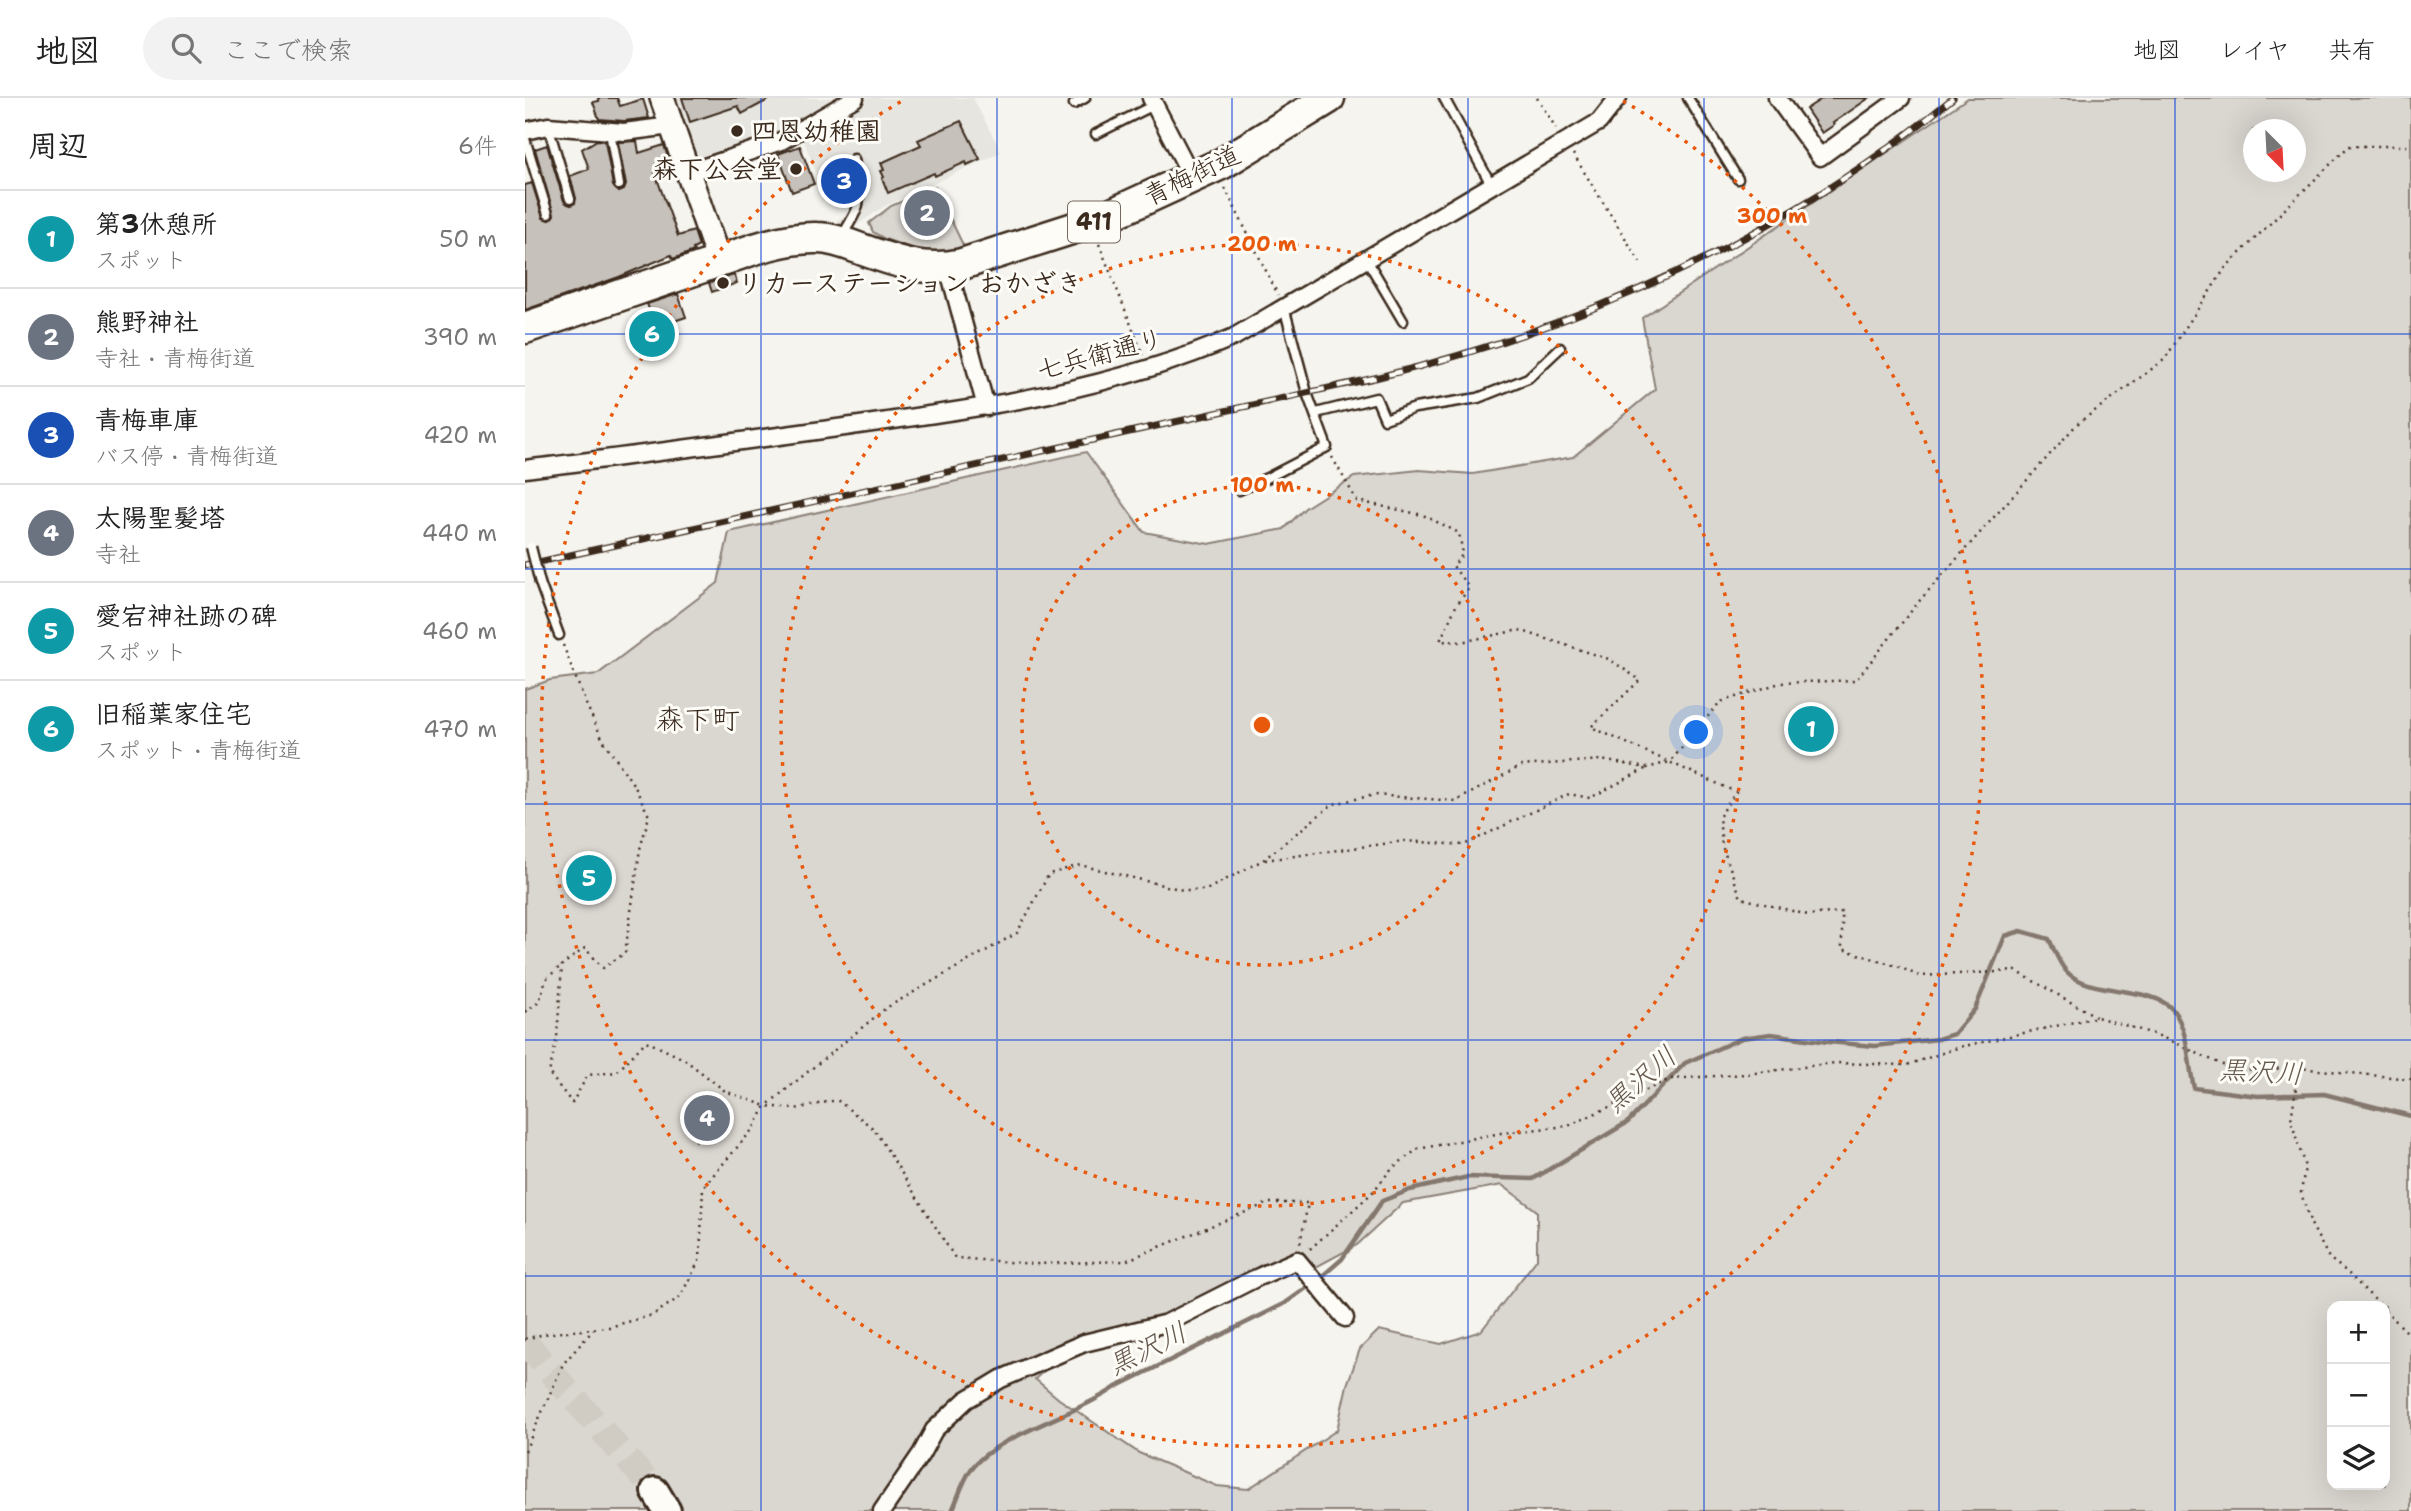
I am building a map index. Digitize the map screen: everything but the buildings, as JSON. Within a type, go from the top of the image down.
[{"type":"highway","name":"青梅街道","points":[[525,328],[719,261],[798,240],[815,238],[840,242],[909,266],[948,267],[1091,223],[1203,172],[1329,98]]},
{"type":"street","points":[[663,98],[719,261]]},
{"type":"street","points":[[687,173],[781,141],[855,98]]},
{"type":"street","name":"七兵衛通り","points":[[525,469],[986,407],[1076,388],[1205,349],[1234,337],[1599,122],[1618,98]]},
{"type":"street","points":[[1777,98],[1820,157],[1901,98]]},
{"type":"street","points":[[1152,101],[1203,172]]},
{"type":"street","points":[[525,131],[548,126],[637,132],[671,126]]},
{"type":"street","points":[[948,267],[986,407]]},
{"type":"street","points":[[882,1511],[934,1430],[966,1400],[1001,1379],[1084,1343],[1167,1323],[1297,1260],[1345,1318]]},
{"type":"lane","points":[[1074,104],[1085,98]]},
{"type":"lane","points":[[1444,98],[1493,186]]},
{"type":"lane","points":[[1688,98],[1738,179]]},
{"type":"lane","points":[[1096,134],[1152,101]]},
{"type":"lane","points":[[548,126],[570,199]]},
{"type":"lane","points":[[610,132],[619,186]]},
{"type":"lane","points":[[525,139],[548,214]]},
{"type":"lane","points":[[840,242],[847,223],[858,207],[857,177],[853,159]]},
{"type":"lane","points":[[1367,260],[1403,321]]},
{"type":"lane","points":[[1240,490],[1327,447],[1307,393],[1284,307]]},
{"type":"lane","points":[[1316,413],[1376,398],[1385,419],[1415,408],[1478,397],[1528,378],[1560,348]]},
{"type":"lane","points":[[528,544],[559,635]]},
{"type":"path","points":[[1538,98],[1640,262]]},
{"type":"path","points":[[1263,860],[1405,841],[1464,845],[1569,794],[1590,798],[1647,768],[1670,762],[1720,702],[1780,683],[1856,680],[1921,599],[2077,424],[2164,360],[2226,267],[2349,146],[2411,146]]},
{"type":"path","points":[[1203,172],[1284,307]]},
{"type":"path","points":[[1091,223],[1147,368]]},
{"type":"path","points":[[1327,447],[1357,501],[1423,515],[1459,533],[1463,554],[1453,566],[1469,588],[1440,641],[1461,642],[1519,630],[1609,659],[1640,680],[1591,727],[1736,792],[1719,817],[1722,846],[1741,898],[1808,915],[1842,912],[1842,949],[1897,966],[1919,976],[2017,971],[2097,1017],[2157,1035],[2234,1070],[2299,1068],[2411,1079]]},
{"type":"path","points":[[525,1012],[539,1002],[546,979],[585,948],[603,968],[625,953],[641,849],[649,816],[635,787],[597,728],[559,635]]},
{"type":"path","points":[[525,1339],[544,1334],[609,1327],[653,1315],[680,1297],[700,1259],[703,1187],[753,1129],[766,1106],[886,1008],[1017,933],[1049,874],[1080,865],[1183,890],[1206,890],[1263,860],[1333,804],[1374,795],[1456,801],[1521,766],[1601,760],[1647,768]]},
{"type":"path","points":[[562,965],[557,1038],[549,1073],[572,1103],[587,1075],[617,1072],[646,1041],[684,1059],[725,1091],[766,1106],[795,1109],[837,1100],[874,1129],[955,1258],[1035,1265],[1125,1261],[1268,1203],[1308,1203],[1297,1260]]},
{"type":"path","points":[[1297,1260],[1372,1193],[1392,1167],[1418,1149],[1501,1133],[1569,1126],[1670,1079],[1746,1074],[1835,1063],[1907,1065],[1961,1047],[2097,1017]]},
{"type":"path","points":[[2299,1068],[2291,1120],[2305,1167],[2301,1193],[2311,1224],[2329,1258],[2376,1301]]},
{"type":"path","points":[[2390,1315],[2411,1336]]},
{"type":"path","points":[[525,1451],[563,1364],[594,1328]]},
{"type":"shaded area","name":"四恩幼稚園","points":[[675,98],[844,98],[781,135],[697,163]]},
{"type":"shaded area","points":[[867,98],[973,98],[1001,152],[883,207],[854,227],[853,235],[832,233],[838,220],[854,212],[847,174],[820,183],[802,136]]},
{"type":"shaded area","points":[[1968,98],[2411,98],[2411,1511],[525,1511],[525,689],[550,680],[598,674],[718,583],[729,532],[1086,452],[1144,532],[1209,544],[1284,529],[1305,508],[1354,477],[1419,470],[1473,474],[1573,457],[1655,389],[1642,318]],"holes":[[[1502,1185],[1537,1211],[1537,1259],[1481,1331],[1441,1344],[1379,1330],[1360,1349],[1347,1385],[1337,1430],[1248,1489],[1217,1486],[1139,1453],[1059,1399],[1035,1379],[1082,1337],[1161,1330],[1262,1264],[1316,1267],[1357,1245],[1403,1203]]]},
{"type":"shaded area","points":[[935,187],[965,249],[933,256],[873,232],[869,223],[891,206]]},
{"type":"waterway","name":"黒沢川","points":[[1319,1279],[1342,1259],[1382,1201],[1410,1190],[1468,1177],[1533,1179],[1628,1122],[1685,1063],[1742,1038],[1771,1034],[1875,1046],[1938,1039],[1954,1034],[1975,1009],[2005,936],[2021,931],[2049,939],[2064,969],[2077,979],[2090,985],[2151,997],[2173,1010],[2185,1037],[2194,1088],[2258,1096],[2324,1094],[2411,1116]]},
{"type":"waterway","name":"黒沢川","points":[[952,1511],[970,1471],[996,1447],[1284,1304],[1312,1284]]},
{"type":"tunnel","points":[[525,1342],[655,1491]]},
{"type":"railway","points":[[525,565],[1379,377],[1533,331],[1681,270],[1753,233],[1822,192],[1889,147],[1953,98]]},
{"type":"place","name":"四恩幼稚園","points":[[737,131]]},
{"type":"place","name":"森下公会堂","points":[[796,169]]},
{"type":"place","name":"青梅車庫","points":[[844,181]]},
{"type":"place","name":"熊野神社","points":[[927,213]]},
{"type":"place","name":"リカーステーション おかざき","points":[[723,283]]},
{"type":"place","name":"旧稲葉家住宅","points":[[652,334]]},
{"type":"place","name":"第3休憩所","points":[[1811,729]]},
{"type":"place","name":"愛宕神社跡の碑","points":[[589,878]]},
{"type":"place","name":"太陽聖髪塔","points":[[707,1118]]},
{"type":"district","name":"森下町","points":[[698,719]]}]
